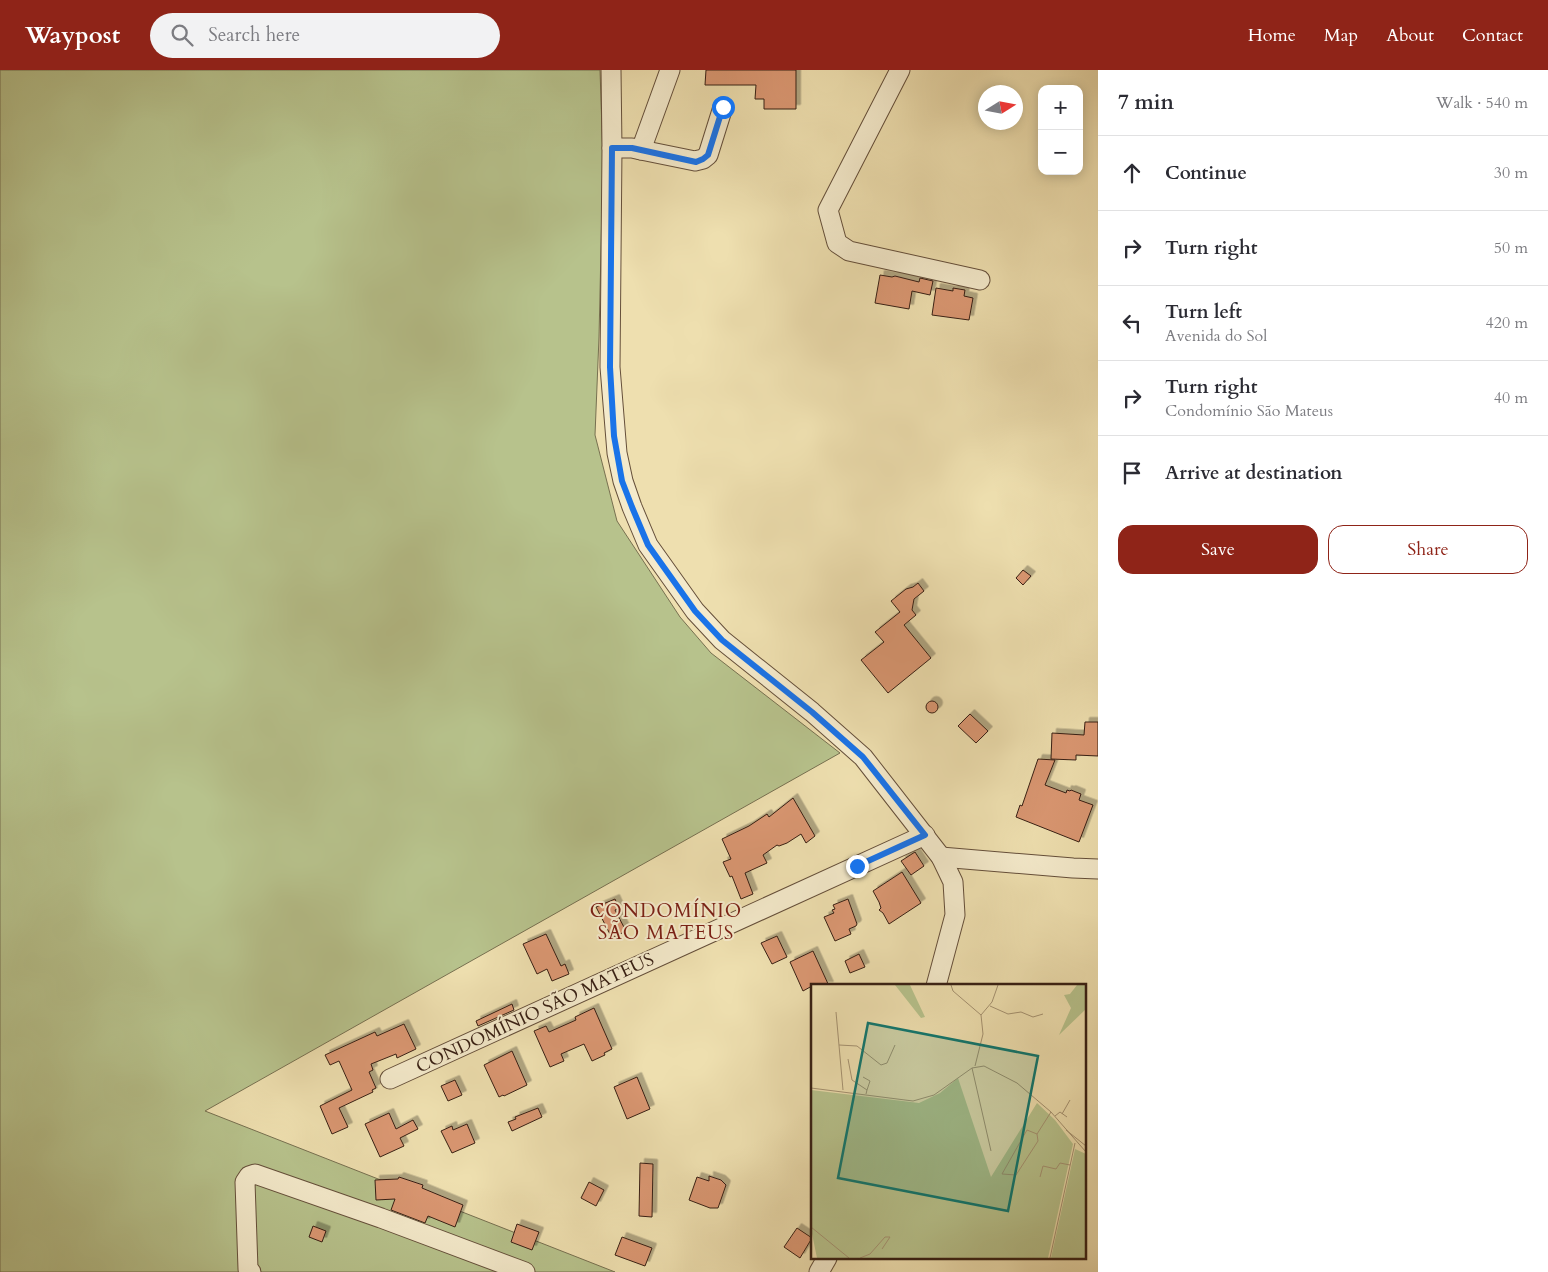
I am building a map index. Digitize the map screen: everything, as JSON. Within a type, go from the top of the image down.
[{"type":"street","points":[[611,70],[610,367],[614,436],[622,481],[648,545],[695,611],[722,640],[812,712],[863,757],[941,857],[953,882],[955,915],[937,984]]},
{"type":"street","points":[[641,150],[670,70]]},
{"type":"street","points":[[900,70],[828,210],[837,243],[849,251],[980,280]]},
{"type":"street","points":[[612,148],[632,148],[696,162],[708,155],[723,107]]},
{"type":"street","name":"CONDOMÍNIO SÃO MATEUS","points":[[390,1079],[925,835]]},
{"type":"street","points":[[941,857],[1098,869]]},
{"type":"street","points":[[250,1272],[248,1269],[245,1182],[249,1176],[255,1174],[381,1218],[524,1272]]},
{"type":"street","points":[[820,1272],[826,1260]]},
{"type":"green space","points":[[0,70],[600,70],[603,161],[595,435],[617,521],[680,617],[711,653],[840,753],[205,1111],[615,1272],[0,1272]]},
{"type":"building","points":[[706,70],[796,70],[796,109],[764,109],[764,99],[755,99],[756,85],[705,85]]},
{"type":"building","points":[[880,275],[895,276],[919,282],[920,278],[933,281],[930,295],[912,291],[909,309],[875,303]]},
{"type":"building","points":[[936,288],[953,291],[953,288],[965,290],[964,296],[973,298],[969,320],[932,315]]},
{"type":"building","points":[[1023,570],[1031,576],[1023,585],[1016,578]]},
{"type":"building","points":[[918,583],[924,591],[914,599],[912,610],[916,615],[904,625],[931,658],[888,693],[861,660],[884,642],[875,632],[900,612],[891,601],[906,589]]},
{"type":"building","points":[[930,701],[934,701],[938,707],[934,713],[930,713],[926,709],[926,705]]},
{"type":"building","points":[[970,714],[988,731],[976,743],[958,726]]},
{"type":"building","points":[[1085,722],[1098,722],[1098,756],[1076,755],[1076,760],[1051,759],[1052,733],[1084,735]]},
{"type":"building","points":[[1038,759],[1055,760],[1045,785],[1066,793],[1067,790],[1071,790],[1081,794],[1079,800],[1093,805],[1079,842],[1016,817],[1020,805],[1022,806]]},
{"type":"building","points":[[793,798],[815,836],[806,843],[801,834],[787,843],[777,845],[763,855],[767,863],[745,873],[753,894],[741,899],[732,876],[730,877],[723,862],[731,859],[722,839],[749,826],[767,814],[769,817]]},
{"type":"building","points":[[915,852],[924,866],[911,875],[901,861]]},
{"type":"building","points":[[902,872],[921,903],[889,924],[883,913],[879,910],[881,908],[873,891]]},
{"type":"building","points":[[615,899],[619,908],[615,910],[626,931],[612,938],[596,907]]},
{"type":"building","points":[[848,899],[857,924],[849,929],[851,934],[835,941],[824,917],[834,913],[832,910],[835,909],[833,905]]},
{"type":"building","points":[[546,934],[561,966],[565,964],[569,974],[552,981],[547,969],[537,974],[523,944]]},
{"type":"building","points":[[777,936],[787,957],[772,964],[761,943]]},
{"type":"building","points":[[813,951],[828,984],[811,984],[811,987],[803,991],[790,962]]},
{"type":"building","points":[[859,954],[865,967],[850,973],[845,961]]},
{"type":"building","points":[[512,1004],[514,1010],[478,1026],[476,1021]]},
{"type":"building","points":[[594,1008],[612,1049],[604,1053],[605,1055],[592,1061],[584,1044],[561,1054],[564,1061],[550,1067],[534,1031],[546,1026],[549,1032],[576,1020],[575,1017]]},
{"type":"building","points":[[404,1024],[416,1049],[397,1058],[396,1054],[371,1064],[373,1070],[369,1072],[376,1088],[372,1090],[373,1092],[339,1108],[348,1127],[332,1134],[320,1106],[352,1090],[339,1061],[330,1065],[325,1055],[375,1032],[377,1036]]},
{"type":"building","points":[[512,1051],[527,1085],[499,1097],[484,1065]]},
{"type":"building","points":[[637,1077],[650,1109],[627,1119],[614,1087]]},
{"type":"building","points":[[455,1080],[462,1095],[448,1101],[441,1086]]},
{"type":"building","points":[[538,1108],[542,1117],[512,1131],[508,1122],[516,1119],[515,1117]]},
{"type":"building","points":[[389,1113],[396,1129],[413,1120],[418,1129],[400,1138],[404,1146],[380,1157],[365,1124]]},
{"type":"building","points":[[467,1124],[475,1143],[452,1153],[441,1131],[452,1126],[453,1130]]},
{"type":"building","points":[[640,1163],[653,1164],[652,1217],[639,1216]]},
{"type":"building","points":[[709,1176],[721,1180],[726,1185],[718,1208],[710,1208],[689,1200],[697,1177],[709,1181]]},
{"type":"building","points":[[399,1177],[423,1185],[422,1188],[463,1205],[455,1227],[428,1216],[425,1223],[391,1210],[395,1199],[376,1200],[375,1180],[398,1179]]},
{"type":"building","points":[[589,1182],[604,1190],[596,1206],[581,1198]]},
{"type":"building","points":[[517,1224],[539,1232],[532,1250],[511,1242]]},
{"type":"building","points":[[313,1226],[326,1231],[322,1242],[309,1237]]},
{"type":"building","points":[[797,1228],[811,1237],[800,1258],[784,1247]]},
{"type":"building","points":[[622,1237],[652,1248],[645,1266],[615,1255]]},
{"type":"district","name":"CONDOMÍNIO SÃO MATEUS","points":[[666,922]]},
{"type":"route","points":[[723,107],[708,155],[696,162],[632,148],[612,148],[610,367],[614,436],[617,453],[622,481],[648,545],[695,611],[722,640],[812,712],[863,757],[925,835],[857,866]]}]
